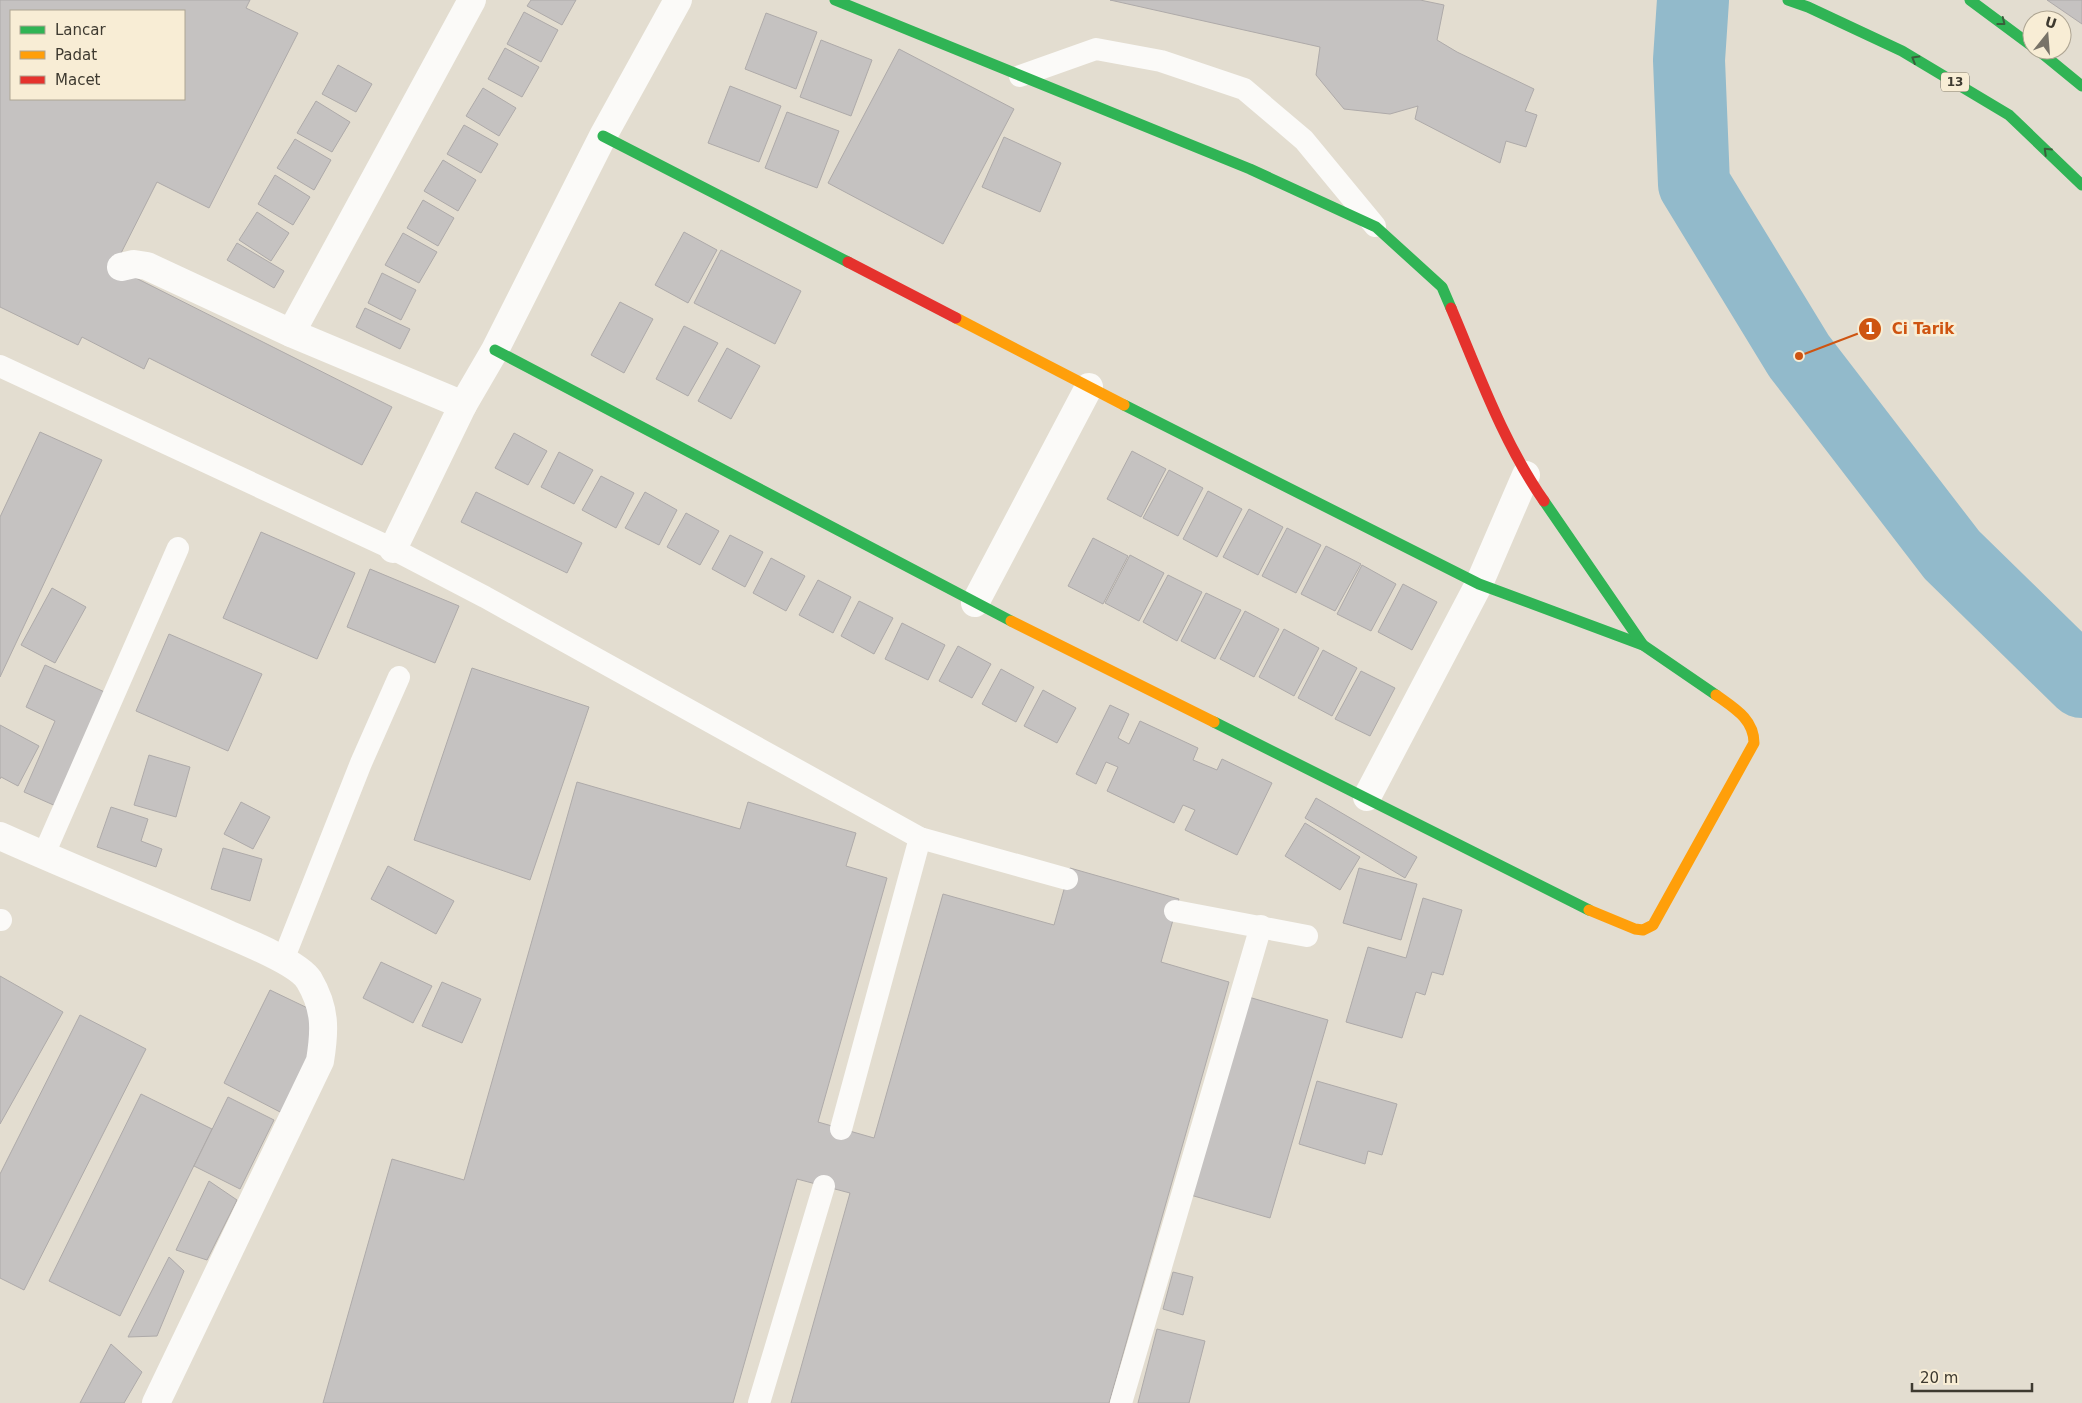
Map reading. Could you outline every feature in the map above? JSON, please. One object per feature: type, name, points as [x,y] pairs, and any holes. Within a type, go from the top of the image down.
[{"type":"main road","points":[[835,0],[1250,169],[1376,227],[1442,287],[1504,431],[1526,475],[1644,645]]},
{"type":"main road","name":"13","points":[[1788,0],[1808,7],[1902,51],[2009,114],[2082,185]]},
{"type":"main road","points":[[1979,2],[2022,38]]},
{"type":"main road","points":[[2050,60],[2082,86]]},
{"type":"main road","points":[[495,350],[975,603],[1367,797],[1584,908],[1618,923],[1643,930],[1653,925],[1754,743],[1754,733],[1748,721],[1736,710],[1644,645],[1478,584],[603,136]]},
{"type":"street","points":[[291,333],[472,0]]},
{"type":"street","points":[[393,549],[463,405],[495,350],[603,136],[678,0]]},
{"type":"street","points":[[121,267],[134,264],[147,266],[291,333],[463,405]]},
{"type":"street","points":[[975,603],[1089,386]]},
{"type":"street","points":[[1367,797],[1478,584],[1526,475]]},
{"type":"street","points":[[0,836],[211,926],[283,960],[308,979],[322,1011],[325,1026],[320,1061],[156,1403]]},
{"type":"lane","points":[[1020,76],[1096,49],[1161,61],[1244,89],[1304,140],[1376,227]]},
{"type":"lane","points":[[0,366],[393,549],[485,597],[920,838],[1066,879]]},
{"type":"lane","points":[[44,854],[178,548]]},
{"type":"lane","points":[[283,960],[361,763],[399,677]]},
{"type":"lane","points":[[841,1129],[920,838]]},
{"type":"lane","points":[[1175,911],[1307,936]]},
{"type":"lane","points":[[1121,1403],[1261,926]]},
{"type":"lane","points":[[759,1403],[824,1186]]},
{"type":"building","points":[[0,0],[250,0],[246,8],[298,33],[209,208],[157,182],[114,267],[392,407],[362,465],[149,358],[144,369],[82,337],[78,345],[0,307]]},
{"type":"building","points":[[531,0],[576,0],[562,25],[527,6]]},
{"type":"building","points":[[1110,0],[1420,0],[1444,5],[1437,40],[1457,52],[1534,89],[1525,111],[1537,115],[1526,147],[1506,141],[1500,163],[1415,119],[1418,106],[1390,114],[1344,109],[1316,75],[1320,47]]},
{"type":"building","points":[[2047,0],[2082,0],[2082,24],[2072,17],[2072,10],[2062,10]]},
{"type":"building","points":[[524,12],[558,30],[541,62],[507,44]]},
{"type":"building","points":[[766,13],[817,32],[796,89],[745,69]]},
{"type":"building","points":[[821,40],[872,60],[851,116],[800,97]]},
{"type":"building","points":[[505,48],[539,67],[522,97],[488,79]]},
{"type":"building","points":[[899,49],[1014,109],[943,244],[828,183]]},
{"type":"building","points":[[338,65],[372,84],[356,112],[322,94]]},
{"type":"building","points":[[730,86],[781,106],[759,162],[708,143]]},
{"type":"building","points":[[483,88],[516,108],[499,136],[466,116]]},
{"type":"building","points":[[316,101],[350,122],[332,152],[297,133]]},
{"type":"building","points":[[787,112],[839,131],[817,188],[765,168]]},
{"type":"building","points":[[464,125],[498,144],[481,173],[447,154]]},
{"type":"building","points":[[1004,137],[1061,163],[1040,212],[982,187]]},
{"type":"building","points":[[295,139],[331,160],[314,190],[277,168]]},
{"type":"building","points":[[443,160],[476,180],[458,211],[424,191]]},
{"type":"building","points":[[275,175],[310,197],[293,225],[258,204]]},
{"type":"building","points":[[423,200],[454,218],[438,246],[407,228]]},
{"type":"building","points":[[257,212],[289,233],[271,261],[239,240]]},
{"type":"building","points":[[684,232],[717,250],[688,303],[655,285]]},
{"type":"building","points":[[403,233],[437,252],[419,283],[385,265]]},
{"type":"building","points":[[237,243],[284,271],[274,288],[227,260]]},
{"type":"building","points":[[721,250],[801,291],[775,344],[694,303]]},
{"type":"building","points":[[382,273],[416,290],[401,320],[368,303]]},
{"type":"building","points":[[620,302],[653,319],[624,373],[591,355]]},
{"type":"building","points":[[365,308],[410,329],[400,349],[356,327]]},
{"type":"building","points":[[684,326],[718,343],[688,396],[656,379]]},
{"type":"building","points":[[727,348],[760,366],[731,419],[698,401]]},
{"type":"building","points":[[40,432],[102,460],[0,677],[0,517]]},
{"type":"building","points":[[514,433],[547,451],[528,485],[495,468]]},
{"type":"building","points":[[1132,451],[1166,469],[1141,517],[1107,499]]},
{"type":"building","points":[[559,452],[593,470],[574,504],[541,487]]},
{"type":"building","points":[[1169,470],[1203,488],[1178,536],[1143,518]]},
{"type":"building","points":[[601,476],[634,493],[616,528],[582,510]]},
{"type":"building","points":[[1208,491],[1242,509],[1217,557],[1183,539]]},
{"type":"building","points":[[476,492],[582,543],[567,573],[461,522]]},
{"type":"building","points":[[645,492],[677,510],[659,545],[625,528]]},
{"type":"building","points":[[1249,509],[1283,527],[1258,575],[1223,557]]},
{"type":"building","points":[[686,513],[719,531],[700,565],[667,547]]},
{"type":"building","points":[[1287,528],[1321,545],[1296,593],[1262,576]]},
{"type":"building","points":[[261,532],[355,573],[317,659],[223,618]]},
{"type":"building","points":[[730,535],[763,552],[745,587],[712,569]]},
{"type":"building","points":[[1093,538],[1128,556],[1103,604],[1068,586]]},
{"type":"building","points":[[1326,546],[1361,564],[1335,611],[1301,594]]},
{"type":"building","points":[[1130,555],[1164,573],[1139,621],[1105,603]]},
{"type":"building","points":[[771,558],[805,576],[786,611],[753,593]]},
{"type":"building","points":[[1362,565],[1396,584],[1371,631],[1337,614]]},
{"type":"building","points":[[370,569],[459,606],[435,663],[347,627]]},
{"type":"building","points":[[1168,575],[1202,592],[1177,641],[1143,622]]},
{"type":"building","points":[[818,580],[851,597],[833,633],[799,615]]},
{"type":"building","points":[[1403,584],[1437,602],[1412,650],[1378,632]]},
{"type":"building","points":[[52,588],[86,607],[55,663],[21,645]]},
{"type":"building","points":[[1206,593],[1241,610],[1215,659],[1181,641]]},
{"type":"building","points":[[859,601],[893,618],[874,654],[841,636]]},
{"type":"building","points":[[1245,611],[1279,629],[1254,677],[1220,659]]},
{"type":"building","points":[[902,623],[945,645],[928,680],[885,659]]},
{"type":"building","points":[[1284,629],[1319,648],[1294,696],[1259,677]]},
{"type":"building","points":[[169,634],[262,674],[228,751],[136,711]]},
{"type":"building","points":[[958,646],[991,664],[972,698],[939,681]]},
{"type":"building","points":[[1323,650],[1357,668],[1332,716],[1298,698]]},
{"type":"building","points":[[45,665],[109,694],[58,807],[24,792],[55,721],[26,707]]},
{"type":"building","points":[[472,668],[589,707],[530,880],[414,840]]},
{"type":"building","points":[[1001,669],[1034,687],[1016,722],[982,704]]},
{"type":"building","points":[[1361,671],[1395,688],[1370,736],[1335,719]]},
{"type":"building","points":[[1043,690],[1076,708],[1057,743],[1024,726]]},
{"type":"building","points":[[1110,705],[1129,714],[1118,738],[1129,744],[1140,721],[1198,748],[1193,760],[1217,770],[1222,759],[1272,783],[1237,855],[1185,830],[1195,810],[1183,805],[1174,823],[1107,791],[1118,767],[1106,762],[1096,784],[1076,774]]},
{"type":"building","points":[[0,725],[39,746],[18,786],[1,777],[0,779]]},
{"type":"building","points":[[149,755],[190,767],[176,817],[134,805]]},
{"type":"building","points":[[577,782],[740,829],[748,802],[856,833],[846,866],[887,878],[818,1122],[874,1138],[943,894],[1054,925],[1070,868],[1179,899],[1161,962],[1229,982],[1109,1403],[791,1403],[850,1193],[797,1179],[733,1403],[323,1403],[392,1159],[464,1180]]},
{"type":"building","points":[[1316,798],[1417,857],[1405,878],[1305,818]]},
{"type":"building","points":[[241,802],[270,817],[253,849],[224,834]]},
{"type":"building","points":[[111,807],[148,819],[141,841],[162,849],[156,867],[97,847]]},
{"type":"building","points":[[1305,823],[1360,857],[1340,890],[1285,856]]},
{"type":"building","points":[[223,848],[262,859],[250,901],[211,889]]},
{"type":"building","points":[[388,866],[454,901],[436,934],[371,899]]},
{"type":"building","points":[[1359,868],[1417,884],[1401,940],[1343,923]]},
{"type":"building","points":[[1423,898],[1462,910],[1443,975],[1432,972],[1425,995],[1416,992],[1402,1038],[1346,1022],[1368,947],[1406,958]]},
{"type":"building","points":[[381,962],[432,986],[413,1023],[363,998]]},
{"type":"building","points":[[0,976],[63,1012],[0,1124]]},
{"type":"building","points":[[442,982],[481,999],[462,1043],[422,1026]]},
{"type":"building","points":[[270,990],[318,1013],[314,1054],[284,1114],[224,1083]]},
{"type":"building","points":[[1245,996],[1328,1020],[1270,1218],[1187,1194]]},
{"type":"building","points":[[80,1015],[146,1049],[24,1290],[0,1278],[0,1174]]},
{"type":"building","points":[[1317,1081],[1397,1104],[1382,1155],[1368,1151],[1365,1164],[1299,1144]]},
{"type":"building","points":[[141,1094],[212,1129],[120,1316],[49,1281]]},
{"type":"building","points":[[228,1097],[274,1120],[240,1189],[194,1166]]},
{"type":"building","points":[[209,1181],[237,1200],[207,1260],[176,1250]]},
{"type":"building","points":[[169,1257],[184,1271],[157,1336],[128,1337]]},
{"type":"building","points":[[1173,1272],[1193,1277],[1183,1315],[1163,1309]]},
{"type":"building","points":[[1157,1329],[1205,1341],[1189,1403],[1138,1403]]},
{"type":"building","points":[[111,1344],[142,1372],[124,1403],[80,1403]]},
{"type":"waterway","points":[[1693,0],[1689,60],[1694,184],[1799,356],[1952,555],[2082,682]]},
{"type":"traffic: fast","points":[[835,0],[1250,169],[1376,227],[1442,287],[1451,308]]},
{"type":"traffic: fast","points":[[1788,0],[1808,7],[1902,51],[2009,115],[2082,185]]},
{"type":"traffic: fast","points":[[1970,0],[2022,39]]},
{"type":"traffic: fast","points":[[2050,60],[2082,86]]},
{"type":"traffic: fast","points":[[603,136],[848,262]]},
{"type":"traffic: fast","points":[[495,350],[1011,621]]},
{"type":"traffic: fast","points":[[1124,405],[1479,584],[1643,645],[1716,695]]},
{"type":"traffic: fast","points":[[1544,501],[1643,645]]},
{"type":"traffic: fast","points":[[1214,722],[1589,910]]},
{"type":"traffic: slow","points":[[956,318],[1124,405]]},
{"type":"traffic: slow","points":[[1011,621],[1214,722]]},
{"type":"traffic: slow","points":[[1589,910],[1635,929],[1643,930],[1653,925],[1754,743],[1751,727],[1747,721],[1716,695]]},
{"type":"traffic: jam","points":[[848,262],[956,318]]},
{"type":"traffic: jam","points":[[1451,308],[1504,431],[1529,478],[1544,501]]},
{"type":"place","name":"Ci Tarik","points":[[1799,356]]}]
